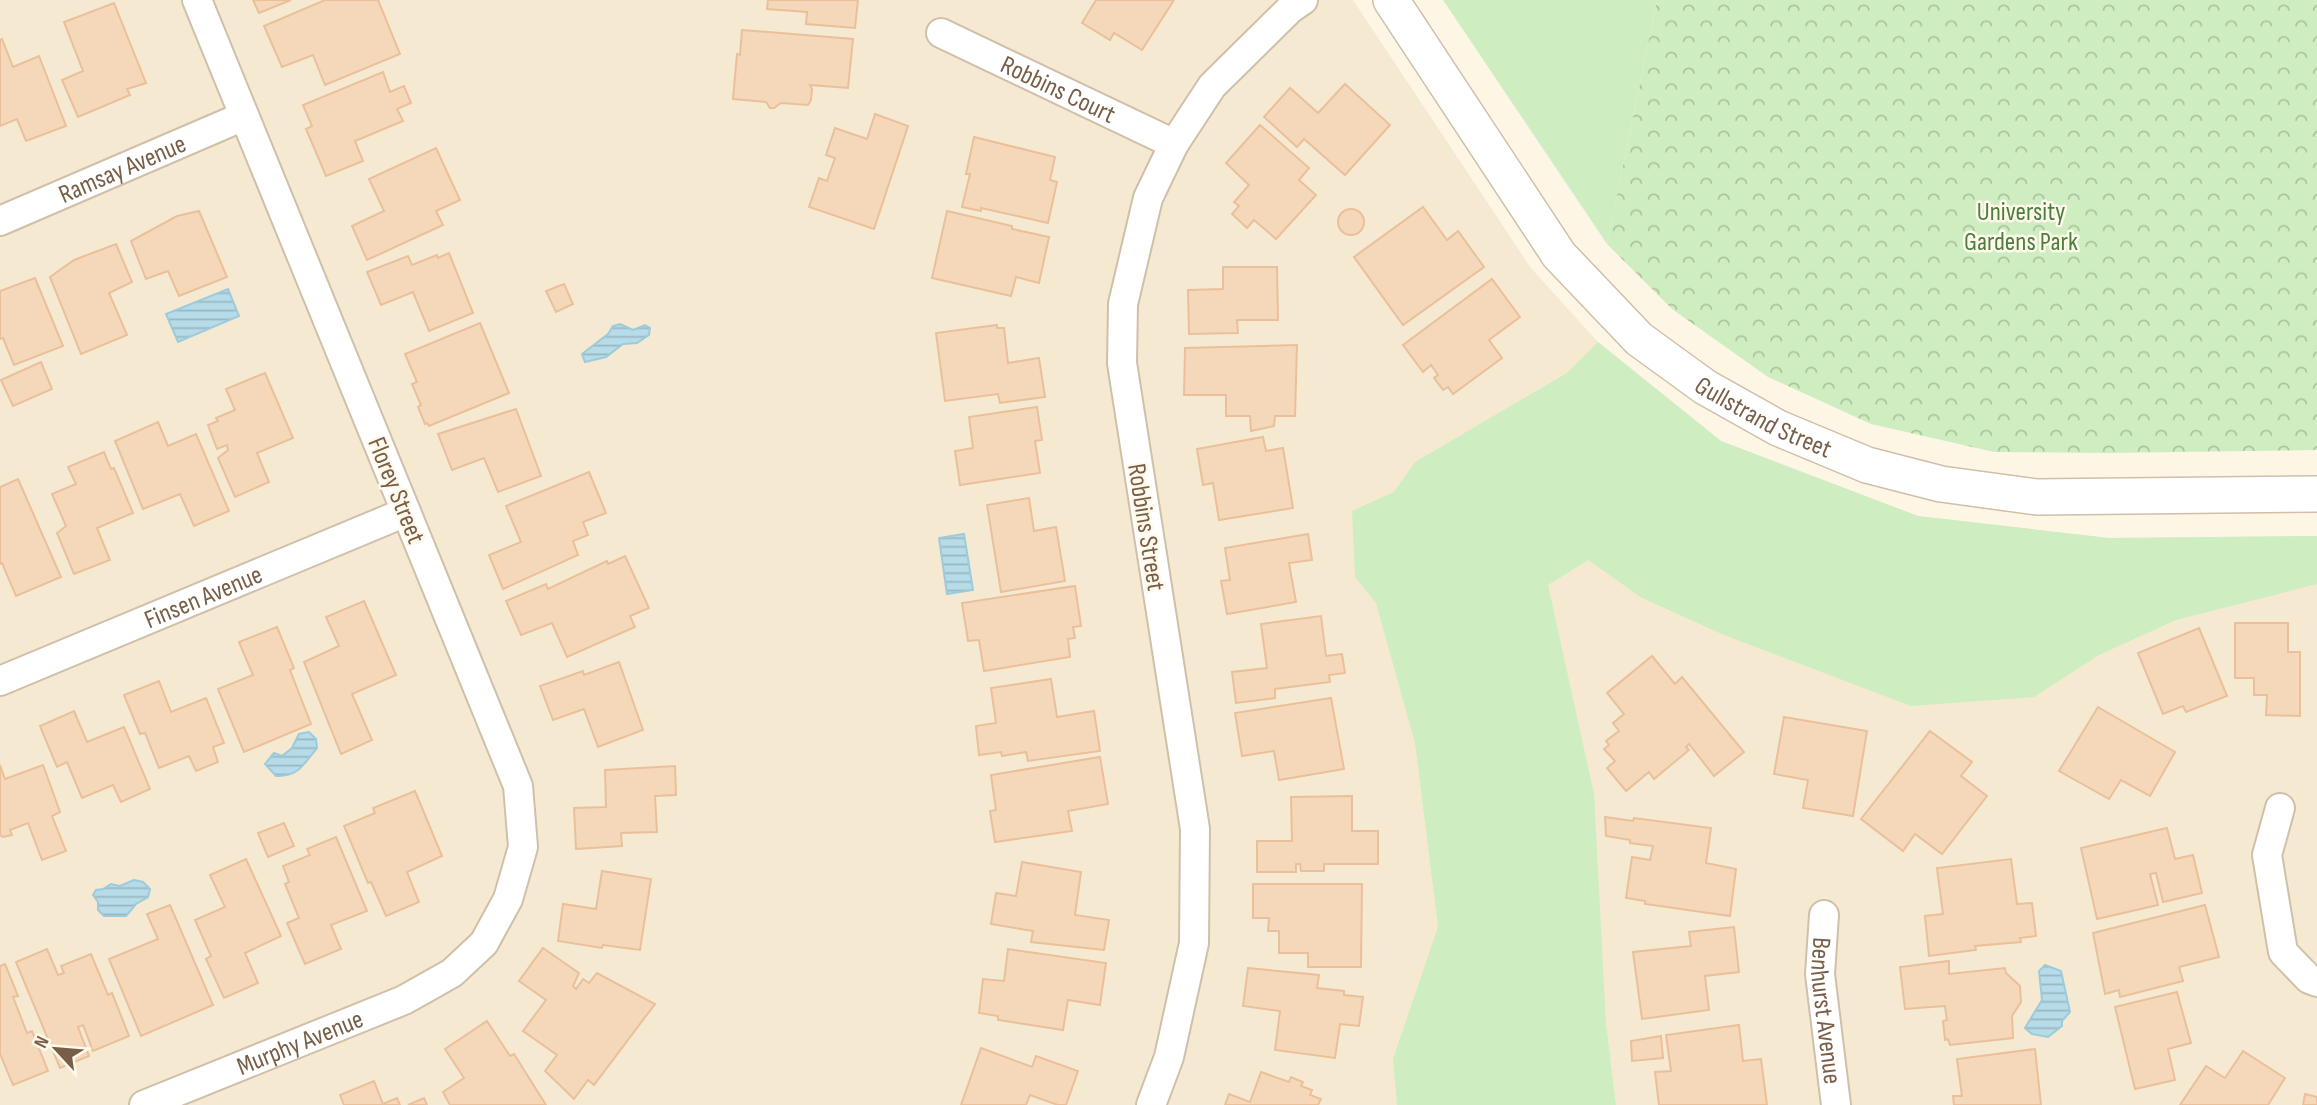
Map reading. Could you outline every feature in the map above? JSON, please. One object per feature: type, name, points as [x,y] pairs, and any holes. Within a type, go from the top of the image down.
[{"type":"street","name":"Florey Street","points":[[197,0],[518,786],[523,847],[508,899],[484,943],[452,973]]},
{"type":"street","name":"Robbins Street","points":[[1151,1105],[1169,1057],[1194,943],[1195,829],[1122,363],[1124,304],[1148,198],[1174,144],[1212,86],[1290,9],[1303,0]]},
{"type":"street","name":"Gullstrand Street","points":[[1391,0],[1559,255],[1639,339],[1705,387],[1778,428],[1867,465],[1941,484],[2037,497],[2317,494]]},
{"type":"street","name":"Robbins Court","points":[[941,33],[1174,144]]},
{"type":"street","name":"Ramsay Avenue","points":[[0,220],[244,116]]},
{"type":"street","name":"Finsen Avenue","points":[[0,681],[407,512]]},
{"type":"street","points":[[2280,808],[2267,855],[2283,952],[2309,979],[2317,982]]},
{"type":"street","name":"Benhurst Avenue","points":[[1824,915],[1820,974],[1836,1105]]},
{"type":"street","name":"Murphy Avenue","points":[[144,1105],[404,1000],[452,973]]},
{"type":"shaded area","points":[[0,0],[1353,0],[1531,268],[1598,342],[1721,441],[1918,516],[2109,538],[2317,536],[2317,1105],[0,1105]]},
{"type":"green space","points":[[1443,0],[1657,0],[1607,244]]},
{"type":"green space","name":"University Gardens Park","points":[[1657,0],[2317,0],[2317,450],[1994,452],[1871,424],[1768,377],[1672,309],[1607,244]]},
{"type":"green space","points":[[1598,342],[1721,441],[1918,516],[2109,538],[2317,536],[2317,584],[2176,620],[2099,655],[2034,697],[1911,706],[1724,635],[1642,598],[1588,560],[1548,585],[1594,794],[1606,1024],[1616,1105],[1397,1105],[1393,1059],[1438,927],[1415,743],[1376,603],[1355,577],[1352,511],[1394,492],[1415,462],[1567,373]]},
{"type":"water","points":[[228,289],[239,316],[178,342],[166,314]]},
{"type":"water","points":[[620,324],[633,330],[645,325],[650,328],[649,335],[637,343],[623,344],[606,357],[585,362],[582,354],[608,334],[613,326]]},
{"type":"water","points":[[964,534],[973,590],[947,594],[939,538]]},
{"type":"water","points":[[309,732],[316,739],[317,748],[295,772],[276,776],[265,764],[274,753],[282,756],[292,748],[299,734]]},
{"type":"water","points":[[134,880],[143,882],[150,889],[148,897],[136,904],[126,916],[104,916],[98,910],[98,902],[93,895],[96,890],[111,884],[120,886]]},
{"type":"water","points":[[2045,965],[2061,971],[2070,1012],[2062,1021],[2062,1026],[2048,1037],[2032,1034],[2025,1028],[2042,1000],[2039,971]]},
{"type":"building","points":[[253,0],[291,0],[259,13]]},
{"type":"building","points":[[325,0],[378,0],[400,54],[325,85],[313,55],[282,67],[264,26]]},
{"type":"building","points":[[768,0],[858,0],[855,28],[806,24],[807,12],[767,9]]},
{"type":"building","points":[[1096,0],[1174,0],[1142,50],[1114,33],[1110,40],[1082,23]]},
{"type":"building","points":[[114,3],[146,83],[127,89],[130,95],[78,117],[62,80],[83,71],[64,22]]},
{"type":"building","points":[[742,30],[853,39],[848,88],[810,85],[811,100],[808,105],[781,103],[770,108],[766,102],[733,99]]},
{"type":"building","points":[[2,39],[13,67],[39,56],[66,126],[26,141],[17,119],[0,126]]},
{"type":"building","points":[[383,72],[390,92],[404,86],[411,103],[397,109],[403,121],[355,141],[363,161],[326,176],[306,129],[312,126],[303,105]]},
{"type":"building","points":[[1345,84],[1390,125],[1345,175],[1304,139],[1297,147],[1264,117],[1290,88],[1318,113]]},
{"type":"building","points":[[875,114],[908,126],[874,229],[809,207],[819,178],[827,181],[835,158],[826,155],[835,128],[867,139]]},
{"type":"building","points":[[1260,125],[1309,168],[1299,180],[1316,195],[1276,239],[1254,220],[1247,228],[1232,214],[1239,206],[1234,202],[1249,185],[1226,163]]},
{"type":"building","points":[[974,137],[1055,157],[1050,180],[1057,182],[1048,223],[981,208],[981,211],[962,207],[970,174],[966,174]]},
{"type":"building","points":[[436,148],[460,200],[436,211],[443,225],[367,260],[352,226],[384,211],[369,179]]},
{"type":"building","points":[[1423,207],[1447,240],[1458,231],[1484,267],[1403,325],[1354,257]]},
{"type":"building","points":[[1351,209],[1360,213],[1364,222],[1360,231],[1351,235],[1342,231],[1338,222],[1342,213]]},
{"type":"building","points":[[199,211],[227,277],[179,296],[168,271],[146,279],[131,241],[177,216]]},
{"type":"building","points":[[947,211],[1049,237],[1039,283],[1016,277],[1011,296],[932,278]]},
{"type":"building","points":[[116,244],[132,282],[109,293],[127,335],[81,354],[50,277],[74,260]]},
{"type":"building","points":[[449,253],[473,313],[429,331],[413,292],[381,305],[367,272],[408,256],[412,265]]},
{"type":"building","points":[[1223,267],[1277,267],[1278,320],[1237,320],[1238,333],[1189,334],[1188,290],[1223,289]]},
{"type":"building","points":[[35,278],[63,346],[14,365],[3,338],[0,339],[0,291]]},
{"type":"building","points":[[1492,279],[1520,317],[1489,340],[1502,358],[1453,394],[1448,387],[1443,390],[1434,378],[1438,375],[1431,365],[1423,372],[1403,345]]},
{"type":"building","points":[[564,284],[573,304],[556,312],[546,291]]},
{"type":"building","points":[[480,323],[509,393],[429,426],[425,424],[412,384],[417,382],[405,354]]},
{"type":"building","points":[[997,325],[997,328],[1004,328],[1008,363],[1039,358],[1045,397],[1000,403],[998,394],[945,401],[936,333]]},
{"type":"building","points":[[1297,345],[1295,416],[1275,416],[1274,426],[1251,431],[1250,416],[1226,416],[1226,395],[1184,395],[1185,348]]},
{"type":"building","points":[[41,362],[52,389],[13,406],[1,380]]},
{"type":"building","points":[[265,373],[293,438],[257,453],[269,482],[235,497],[218,458],[228,450],[227,445],[217,449],[208,425],[218,421],[216,418],[235,410],[226,389]]},
{"type":"building","points":[[1037,407],[1042,440],[1035,441],[1040,473],[960,485],[955,451],[973,448],[969,417]]},
{"type":"building","points":[[516,409],[541,476],[498,492],[484,458],[452,470],[438,434]]},
{"type":"building","points":[[158,422],[168,446],[196,434],[229,511],[194,526],[180,494],[143,509],[115,441]]},
{"type":"building","points":[[1263,437],[1266,451],[1283,448],[1293,508],[1219,520],[1213,483],[1203,485],[1197,449]]},
{"type":"building","points":[[104,452],[111,469],[114,468],[133,513],[97,528],[110,560],[74,574],[57,533],[66,526],[52,494],[76,484],[68,467]]},
{"type":"building","points":[[589,472],[606,513],[583,522],[588,535],[573,541],[578,555],[503,589],[489,555],[521,542],[506,506]]},
{"type":"building","points":[[18,479],[61,577],[16,596],[2,563],[0,564],[0,487]]},
{"type":"building","points":[[1029,498],[1034,531],[1056,527],[1065,581],[1001,592],[987,505]]},
{"type":"building","points":[[1308,534],[1312,560],[1289,563],[1296,602],[1227,614],[1221,581],[1230,580],[1225,548]]},
{"type":"building","points":[[625,556],[649,608],[630,616],[635,627],[567,657],[552,623],[521,635],[506,601],[546,584],[548,589],[607,561],[608,564]]},
{"type":"building","points":[[1075,586],[1081,626],[1073,627],[1075,638],[1068,639],[1070,657],[984,671],[979,640],[968,641],[962,603]]},
{"type":"building","points":[[364,601],[396,675],[352,694],[372,740],[341,754],[304,662],[339,646],[326,617]]},
{"type":"building","points":[[1321,616],[1326,656],[1342,654],[1345,673],[1329,675],[1330,682],[1275,689],[1275,698],[1236,703],[1232,672],[1267,668],[1261,624]]},
{"type":"building","points":[[2235,623],[2288,623],[2288,652],[2300,652],[2300,716],[2266,715],[2267,695],[2254,695],[2254,678],[2235,678]]},
{"type":"building","points":[[277,627],[294,668],[290,670],[311,724],[244,752],[218,689],[253,675],[239,642]]},
{"type":"building","points":[[2199,628],[2227,696],[2186,712],[2183,706],[2163,714],[2138,653]]},
{"type":"building","points":[[1652,656],[1675,684],[1682,677],[1744,752],[1714,776],[1689,744],[1686,747],[1689,750],[1654,779],[1649,772],[1626,791],[1607,768],[1615,761],[1604,749],[1609,745],[1606,741],[1619,731],[1613,723],[1624,714],[1607,693]]},
{"type":"building","points":[[619,662],[643,730],[598,747],[584,709],[553,720],[540,686],[583,671],[584,675]]},
{"type":"building","points":[[1051,679],[1057,717],[1094,711],[1100,751],[1028,761],[1026,752],[1002,756],[1001,752],[979,755],[976,726],[996,723],[991,688]]},
{"type":"building","points":[[159,681],[171,712],[206,698],[224,743],[213,747],[218,762],[196,771],[189,756],[159,768],[145,733],[140,734],[124,695]]},
{"type":"building","points":[[1331,698],[1344,769],[1279,780],[1274,751],[1242,756],[1235,713]]},
{"type":"building","points":[[2098,707],[2175,752],[2150,796],[2121,780],[2109,799],[2059,771]]},
{"type":"building","points":[[74,711],[87,742],[124,727],[150,789],[121,802],[113,785],[82,798],[67,762],[57,767],[40,726]]},
{"type":"building","points":[[1784,717],[1867,731],[1853,816],[1803,808],[1808,780],[1774,774]]},
{"type":"building","points":[[1930,731],[1972,762],[1961,776],[1987,796],[1942,854],[1915,834],[1903,851],[1861,819]]},
{"type":"building","points":[[1100,757],[1108,804],[1068,811],[1072,831],[995,842],[990,811],[996,810],[991,775]]},
{"type":"building","points":[[0,765],[5,779],[43,765],[60,812],[52,816],[66,851],[42,860],[28,823],[10,830],[12,835],[0,835]]},
{"type":"building","points":[[675,766],[676,795],[655,796],[657,832],[621,833],[622,846],[576,849],[574,808],[606,807],[605,770]]},
{"type":"building","points":[[415,791],[442,856],[407,872],[419,902],[386,916],[371,882],[368,883],[344,826],[375,813],[373,808]]},
{"type":"building","points":[[1352,796],[1352,831],[1378,831],[1378,864],[1324,864],[1324,871],[1301,871],[1300,864],[1296,864],[1296,872],[1257,872],[1257,841],[1292,841],[1291,797]]},
{"type":"building","points":[[1605,817],[1711,828],[1706,863],[1736,869],[1730,916],[1645,904],[1645,901],[1626,898],[1632,857],[1650,860],[1653,846],[1606,836]]},
{"type":"building","points":[[284,823],[294,846],[268,857],[258,833]]},
{"type":"building","points":[[2167,828],[2175,859],[2193,855],[2202,893],[2163,902],[2156,873],[2150,874],[2158,905],[2097,919],[2081,848]]},
{"type":"building","points":[[336,837],[367,911],[331,925],[341,949],[305,964],[287,923],[299,918],[285,884],[289,882],[283,866],[310,855],[307,849]]},
{"type":"building","points":[[246,859],[281,936],[245,953],[258,983],[224,998],[206,959],[211,956],[195,920],[225,907],[210,875]]},
{"type":"building","points":[[2011,859],[2017,904],[2032,903],[2036,936],[2020,938],[2021,942],[1975,946],[1976,950],[1929,956],[1925,916],[1943,914],[1937,868]]},
{"type":"building","points":[[1022,862],[1081,872],[1075,915],[1109,920],[1104,950],[1031,942],[1033,931],[991,924],[996,893],[1016,896]]},
{"type":"building","points":[[602,871],[651,879],[640,950],[603,945],[602,948],[558,941],[563,904],[596,909]]},
{"type":"building","points":[[1253,884],[1362,884],[1361,967],[1308,967],[1308,953],[1279,953],[1279,931],[1268,931],[1269,918],[1253,918]]},
{"type":"building","points":[[170,905],[213,1005],[141,1036],[109,959],[158,939],[147,914]]},
{"type":"building","points":[[2205,905],[2219,957],[2179,967],[2183,981],[2120,997],[2119,990],[2105,994],[2093,933]]},
{"type":"building","points":[[1734,927],[1739,972],[1705,976],[1709,1010],[1642,1019],[1633,952],[1691,946],[1689,932]]},
{"type":"building","points":[[543,948],[579,973],[573,986],[576,989],[583,979],[589,983],[597,973],[655,1004],[594,1085],[588,1080],[574,1099],[545,1071],[557,1055],[523,1031],[546,1000],[519,981]]},
{"type":"building","points":[[47,949],[58,975],[64,973],[61,966],[91,954],[108,995],[112,993],[129,1036],[93,1051],[83,1025],[78,1027],[89,1056],[60,1068],[16,962]]},
{"type":"building","points":[[1008,949],[1106,963],[1100,1005],[1068,1000],[1063,1030],[998,1020],[998,1016],[979,1013],[983,979],[1004,981]]},
{"type":"building","points":[[1949,961],[1949,974],[2005,968],[2006,973],[2020,986],[2021,1002],[2012,1016],[2013,1038],[1950,1045],[1948,1039],[1945,1040],[1945,1006],[1905,1009],[1900,967]]},
{"type":"building","points":[[5,964],[18,996],[13,997],[27,1033],[32,1031],[48,1071],[13,1085],[0,1054],[0,966]]},
{"type":"building","points":[[1248,968],[1319,975],[1317,988],[1344,991],[1344,995],[1363,997],[1359,1026],[1340,1024],[1335,1058],[1275,1050],[1280,1011],[1243,1006]]},
{"type":"building","points":[[2177,992],[2191,1043],[2168,1049],[2175,1080],[2135,1089],[2115,1007]]},
{"type":"building","points":[[487,1021],[510,1056],[514,1054],[546,1105],[450,1105],[443,1092],[464,1078],[445,1049]]},
{"type":"building","points":[[1739,1025],[1743,1061],[1761,1059],[1767,1105],[1659,1105],[1655,1072],[1671,1071],[1666,1035]]},
{"type":"building","points":[[1661,1036],[1663,1058],[1632,1061],[1631,1041]]},
{"type":"building","points":[[981,1048],[1032,1067],[1036,1056],[1078,1071],[1066,1105],[1058,1105],[1030,1095],[1026,1105],[961,1105]]},
{"type":"building","points":[[2035,1049],[2041,1105],[1954,1105],[1953,1096],[1962,1096],[1957,1059]]},
{"type":"building","points":[[2243,1051],[2285,1078],[2268,1105],[2180,1105],[2206,1066],[2225,1078]]},
{"type":"building","points":[[1261,1072],[1289,1082],[1291,1077],[1303,1082],[1301,1086],[1312,1090],[1310,1095],[1321,1099],[1318,1105],[1225,1105],[1229,1094],[1250,1102]]},
{"type":"building","points":[[374,1081],[383,1104],[397,1098],[400,1105],[344,1105],[340,1095]]},
{"type":"building","points":[[2305,1094],[2317,1097],[2317,1105],[2303,1105]]},
{"type":"building","points":[[424,1098],[427,1105],[408,1105]]}]
